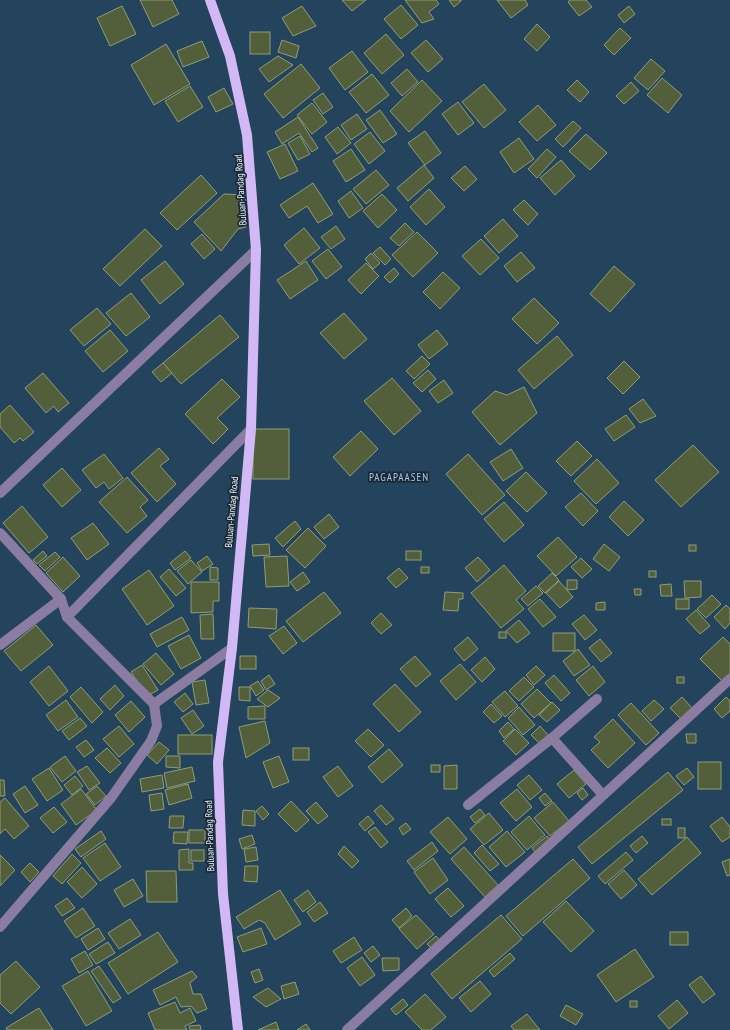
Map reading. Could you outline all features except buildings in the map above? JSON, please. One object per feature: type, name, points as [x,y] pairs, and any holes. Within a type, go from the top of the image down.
[{"type":"main road","name":"Buluan-Pandag Road","points":[[210,0],[230,56],[247,135],[256,250],[251,429],[232,648],[218,762],[223,894],[238,1030]]},
{"type":"street","points":[[0,493],[256,250]]},
{"type":"street","points":[[67,616],[251,429]]},
{"type":"street","points":[[0,534],[61,599],[67,616],[154,704],[157,726],[151,741],[111,798],[0,927]]},
{"type":"street","points":[[0,645],[61,599]]},
{"type":"street","points":[[154,704],[232,648]]},
{"type":"street","points":[[347,1030],[730,679]]},
{"type":"street","points":[[468,805],[552,738],[597,699]]},
{"type":"street","points":[[552,738],[603,795]]},
{"type":"district","name":"PAGAPAASEN","points":[[399,477]]}]
